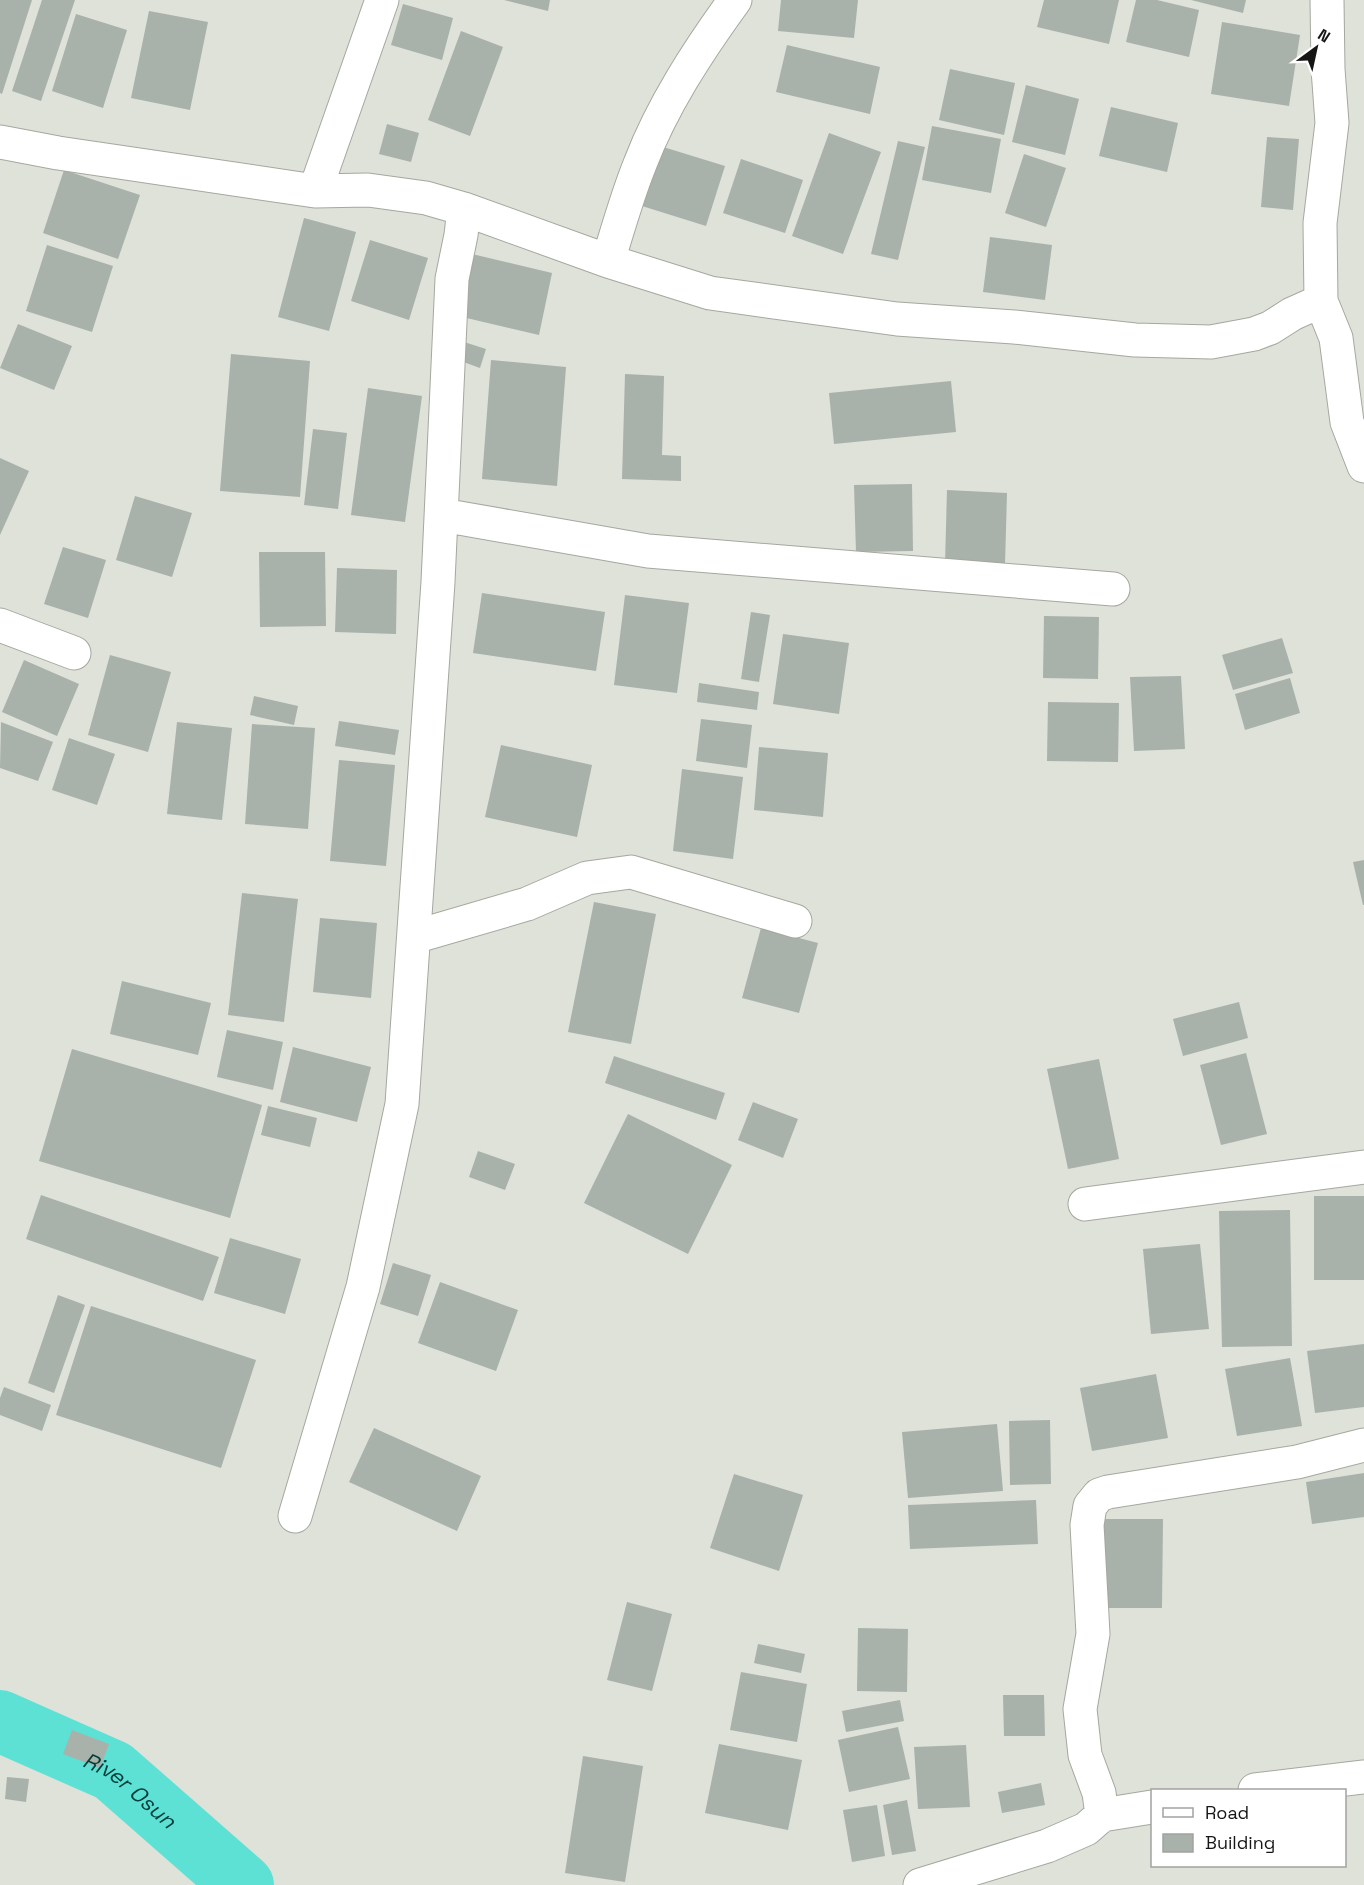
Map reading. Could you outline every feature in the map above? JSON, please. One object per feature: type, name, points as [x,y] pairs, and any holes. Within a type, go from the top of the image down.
[{"type":"street","points":[[315,191],[382,0]]},
{"type":"street","points":[[608,261],[640,163],[663,115],[696,57],[735,0]]},
{"type":"street","points":[[1327,0],[1328,69],[1332,123],[1320,223],[1321,301],[1336,338],[1347,422],[1364,466]]},
{"type":"street","points":[[0,142],[58,153],[315,191],[368,190],[426,198],[464,209],[608,261],[710,293],[897,319],[1014,327],[1136,340],[1211,342],[1254,334],[1321,301]]},
{"type":"street","points":[[295,1516],[363,1287],[402,1104],[442,515],[452,279],[462,235],[464,209]]},
{"type":"street","points":[[442,515],[648,550],[1113,589]]},
{"type":"street","points":[[0,625],[74,653]]},
{"type":"street","points":[[414,937],[527,904],[587,878],[631,872],[795,921]]},
{"type":"street","points":[[1085,1204],[1364,1167]]},
{"type":"street","points":[[1102,1815],[1099,1793],[1085,1755],[1080,1709],[1093,1634],[1087,1525],[1090,1506],[1099,1495],[1108,1492],[1297,1461],[1364,1445]]},
{"type":"street","points":[[1270,1789],[1364,1776]]},
{"type":"street","points":[[920,1885],[1047,1846],[1086,1829],[1102,1815],[1151,1807]]},
{"type":"building","points":[[0,0],[32,0],[2,94],[0,93]]},
{"type":"building","points":[[42,0],[75,0],[41,101],[12,91]]},
{"type":"building","points":[[504,0],[550,0],[548,11]]},
{"type":"building","points":[[781,0],[858,0],[854,38],[778,31]]},
{"type":"building","points":[[1044,0],[1119,0],[1109,44],[1037,27]]},
{"type":"building","points":[[1136,0],[1157,0],[1199,10],[1189,57],[1126,42]]},
{"type":"building","points":[[1191,0],[1246,0],[1243,13]]},
{"type":"building","points":[[403,4],[453,18],[442,60],[391,45]]},
{"type":"building","points":[[149,11],[208,22],[190,110],[131,98]]},
{"type":"building","points":[[76,14],[127,30],[103,108],[52,91]]},
{"type":"building","points":[[1222,22],[1300,35],[1289,106],[1211,94]]},
{"type":"building","points":[[461,31],[503,47],[470,136],[428,120]]},
{"type":"building","points":[[787,45],[880,67],[870,114],[776,92]]},
{"type":"building","points":[[950,69],[1015,83],[1004,135],[939,120]]},
{"type":"building","points":[[1026,85],[1079,99],[1065,155],[1012,142]]},
{"type":"building","points":[[1111,107],[1178,123],[1167,172],[1099,156]]},
{"type":"building","points":[[387,124],[419,133],[411,162],[379,154]]},
{"type":"building","points":[[932,126],[1001,139],[991,193],[922,180]]},
{"type":"building","points":[[829,133],[881,152],[843,254],[792,236]]},
{"type":"building","points":[[1267,137],[1299,139],[1293,210],[1261,207]]},
{"type":"building","points":[[898,141],[925,147],[898,260],[871,254]]},
{"type":"building","points":[[660,146],[725,166],[706,226],[642,206]]},
{"type":"building","points":[[1024,154],[1066,168],[1046,227],[1005,213]]},
{"type":"building","points":[[741,159],[803,180],[785,233],[723,213]]},
{"type":"building","points":[[64,170],[140,195],[118,259],[43,233]]},
{"type":"building","points":[[304,218],[356,232],[329,331],[278,317]]},
{"type":"building","points":[[990,237],[1052,245],[1045,300],[983,292]]},
{"type":"building","points":[[370,240],[428,258],[409,320],[351,301]]},
{"type":"building","points":[[47,245],[113,266],[92,332],[26,311]]},
{"type":"building","points":[[472,254],[552,273],[539,335],[458,316]]},
{"type":"building","points":[[18,324],[72,346],[54,390],[0,368]]},
{"type":"building","points":[[464,342],[486,349],[480,368],[458,360]]},
{"type":"building","points":[[231,354],[310,361],[300,497],[220,491]]},
{"type":"building","points":[[491,360],[566,367],[557,486],[482,479]]},
{"type":"building","points":[[625,374],[664,376],[662,455],[681,456],[681,481],[622,479]]},
{"type":"building","points":[[951,381],[956,432],[834,444],[829,393]]},
{"type":"building","points":[[368,388],[422,396],[405,522],[351,515]]},
{"type":"building","points":[[313,429],[347,433],[338,509],[304,505]]},
{"type":"building","points":[[0,458],[29,471],[0,535]]},
{"type":"building","points":[[912,484],[913,551],[856,552],[854,485]]},
{"type":"building","points":[[947,490],[1007,493],[1005,565],[945,564]]},
{"type":"building","points":[[135,496],[192,513],[172,577],[116,560]]},
{"type":"building","points":[[63,547],[106,560],[88,618],[44,604]]},
{"type":"building","points":[[259,552],[325,552],[326,626],[260,627]]},
{"type":"building","points":[[337,568],[397,570],[396,634],[335,632]]},
{"type":"building","points":[[482,593],[605,612],[596,671],[473,653]]},
{"type":"building","points":[[625,595],[689,603],[677,693],[614,685]]},
{"type":"building","points":[[751,612],[770,615],[759,682],[741,679]]},
{"type":"building","points":[[1044,616],[1099,617],[1098,679],[1043,678]]},
{"type":"building","points":[[783,634],[849,643],[839,714],[773,704]]},
{"type":"building","points":[[1282,638],[1293,673],[1233,690],[1222,655]]},
{"type":"building","points":[[110,655],[171,672],[148,752],[88,735]]},
{"type":"building","points":[[24,660],[79,684],[57,736],[2,712]]},
{"type":"building","points":[[1181,676],[1185,749],[1134,751],[1130,677]]},
{"type":"building","points":[[1290,678],[1300,713],[1245,730],[1235,694]]},
{"type":"building","points":[[699,683],[759,692],[757,710],[697,702]]},
{"type":"building","points":[[254,696],[298,706],[294,725],[250,715]]},
{"type":"building","points":[[1048,702],[1119,703],[1118,762],[1047,761]]},
{"type":"building","points":[[701,719],[752,725],[747,768],[696,761]]},
{"type":"building","points":[[339,721],[399,730],[395,755],[335,746]]},
{"type":"building","points":[[1,722],[53,742],[38,781],[0,768]]},
{"type":"building","points":[[177,722],[232,728],[222,820],[167,814]]},
{"type":"building","points":[[252,724],[315,728],[308,829],[245,824]]},
{"type":"building","points":[[69,738],[115,754],[97,805],[52,790]]},
{"type":"building","points":[[501,745],[592,765],[577,837],[485,817]]},
{"type":"building","points":[[759,747],[828,753],[823,817],[754,810]]},
{"type":"building","points":[[339,760],[395,765],[386,866],[330,861]]},
{"type":"building","points":[[682,769],[743,777],[733,859],[673,851]]},
{"type":"building","points":[[1364,860],[1364,905],[1363,905],[1353,862]]},
{"type":"building","points":[[242,893],[298,899],[284,1022],[228,1015]]},
{"type":"building","points":[[594,902],[656,914],[631,1044],[568,1032]]},
{"type":"building","points":[[320,918],[377,923],[371,998],[313,992]]},
{"type":"building","points":[[761,928],[818,943],[799,1013],[742,998]]},
{"type":"building","points":[[122,981],[211,1003],[198,1055],[110,1034]]},
{"type":"building","points":[[1239,1002],[1248,1038],[1183,1056],[1173,1019]]},
{"type":"building","points":[[227,1030],[283,1042],[273,1090],[217,1077]]},
{"type":"building","points":[[293,1047],[371,1067],[357,1122],[280,1102]]},
{"type":"building","points":[[72,1049],[262,1105],[230,1218],[39,1161]]},
{"type":"building","points":[[1246,1053],[1267,1134],[1221,1145],[1200,1065]]},
{"type":"building","points":[[614,1056],[725,1093],[716,1120],[605,1083]]},
{"type":"building","points":[[1099,1059],[1119,1159],[1068,1169],[1047,1069]]},
{"type":"building","points":[[753,1102],[798,1119],[783,1158],[738,1140]]},
{"type":"building","points":[[268,1106],[317,1118],[310,1147],[261,1135]]},
{"type":"building","points":[[628,1114],[732,1165],[688,1254],[584,1203]]},
{"type":"building","points":[[478,1151],[515,1164],[505,1190],[469,1177]]},
{"type":"building","points":[[41,1195],[219,1257],[203,1301],[26,1239]]},
{"type":"building","points":[[1314,1196],[1364,1196],[1364,1280],[1314,1280]]},
{"type":"building","points":[[1290,1210],[1292,1346],[1222,1347],[1219,1211]]},
{"type":"building","points":[[230,1238],[301,1259],[285,1314],[214,1293]]},
{"type":"building","points":[[1200,1244],[1209,1329],[1151,1334],[1143,1249]]},
{"type":"building","points":[[393,1263],[431,1275],[418,1316],[380,1304]]},
{"type":"building","points":[[440,1282],[518,1310],[496,1371],[418,1343]]},
{"type":"building","points":[[58,1295],[85,1305],[54,1393],[28,1383]]},
{"type":"building","points":[[91,1306],[256,1360],[221,1468],[56,1415]]},
{"type":"building","points":[[1364,1344],[1364,1407],[1315,1413],[1307,1351]]},
{"type":"building","points":[[1290,1358],[1302,1426],[1237,1436],[1225,1369]]},
{"type":"building","points":[[1156,1374],[1168,1438],[1092,1451],[1080,1388]]},
{"type":"building","points":[[4,1387],[51,1405],[42,1431],[0,1415],[0,1398]]},
{"type":"building","points":[[1050,1420],[1051,1484],[1010,1485],[1009,1421]]},
{"type":"building","points":[[997,1424],[1003,1491],[908,1498],[902,1432]]},
{"type":"building","points":[[374,1428],[481,1476],[457,1531],[349,1482]]},
{"type":"building","points":[[1364,1473],[1364,1517],[1312,1524],[1306,1482]]},
{"type":"building","points":[[734,1474],[803,1495],[779,1571],[710,1548]]},
{"type":"building","points":[[1036,1500],[1038,1544],[910,1549],[908,1505]]},
{"type":"building","points":[[1104,1519],[1163,1519],[1162,1608],[1104,1608]]},
{"type":"building","points":[[627,1602],[672,1614],[652,1691],[607,1680]]},
{"type":"building","points":[[858,1628],[908,1629],[907,1692],[857,1691]]},
{"type":"building","points":[[758,1644],[805,1654],[801,1673],[754,1663]]},
{"type":"building","points":[[741,1672],[807,1684],[797,1742],[730,1730]]},
{"type":"building","points":[[1003,1695],[1044,1695],[1045,1736],[1004,1736]]},
{"type":"building","points":[[900,1700],[904,1721],[846,1732],[842,1711]]},
{"type":"building","points":[[898,1727],[910,1779],[849,1792],[838,1740]]},
{"type":"building","points":[[72,1730],[109,1744],[100,1768],[63,1754]]},
{"type":"building","points":[[719,1744],[802,1760],[788,1830],[705,1813]]},
{"type":"building","points":[[966,1745],[970,1807],[918,1809],[914,1747]]},
{"type":"building","points":[[583,1756],[643,1766],[625,1882],[565,1873]]},
{"type":"building","points":[[7,1777],[29,1779],[26,1802],[5,1799]]},
{"type":"building","points":[[1041,1783],[1045,1805],[1002,1813],[998,1792]]},
{"type":"building","points":[[907,1800],[916,1851],[892,1855],[883,1805]]},
{"type":"building","points":[[877,1805],[885,1856],[852,1862],[843,1810]]},
{"type":"waterway","name":"River Osun","points":[[0,1721],[113,1771],[243,1885]]}]
